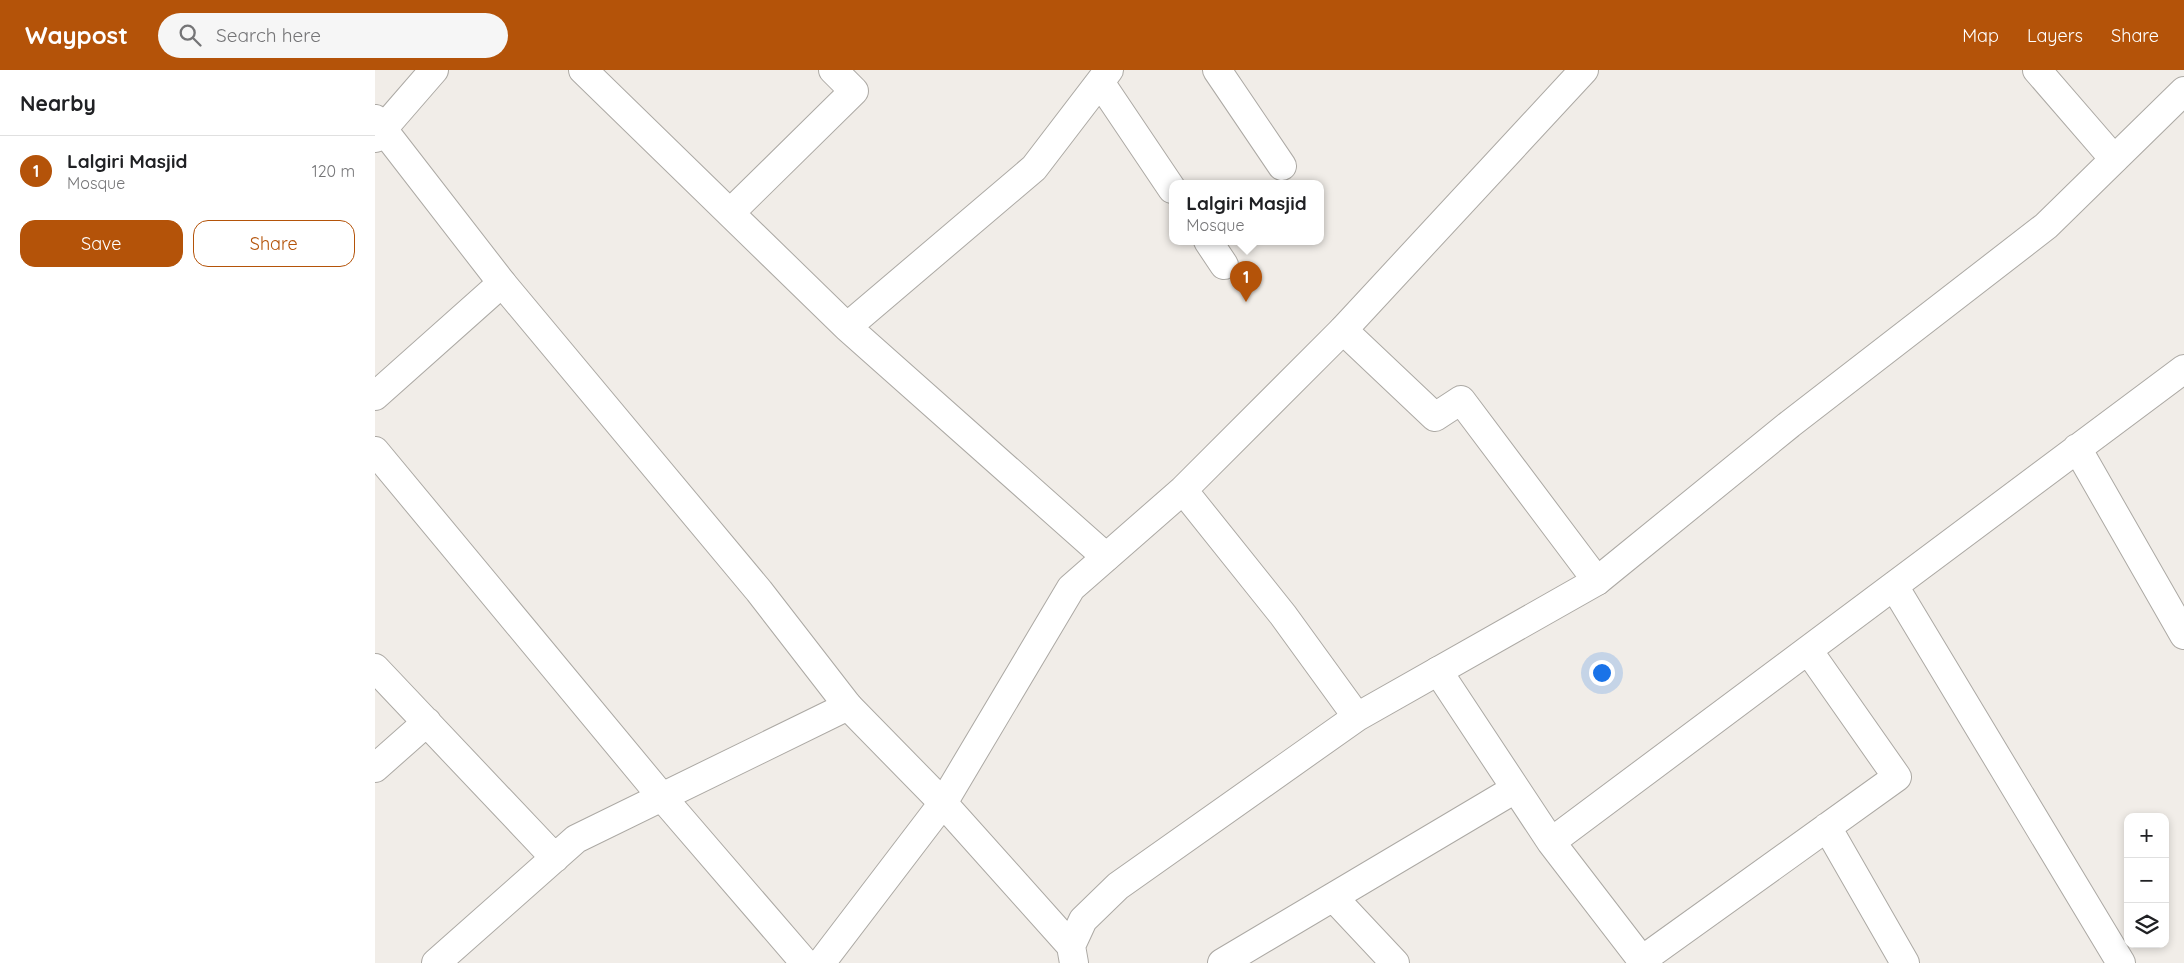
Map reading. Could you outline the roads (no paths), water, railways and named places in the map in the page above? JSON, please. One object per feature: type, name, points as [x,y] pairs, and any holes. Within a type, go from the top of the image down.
[{"type":"street","points":[[434,70],[378,129],[502,283],[759,591],[848,706],[943,803],[1072,955]]},
{"type":"street","points":[[583,70],[847,327],[1106,557]]},
{"type":"street","points":[[730,212],[854,91],[833,70]]},
{"type":"street","points":[[1217,70],[1282,166]]},
{"type":"street","points":[[821,963],[943,803],[1071,588],[1183,490],[1343,330],[1584,70]]},
{"type":"street","points":[[2037,70],[2115,159]]},
{"type":"street","points":[[847,327],[1034,168],[1104,76],[1169,184]]},
{"type":"street","points":[[1072,955],[1083,920],[1118,886],[1357,717],[1597,580],[1790,424],[2046,226],[2184,91]]},
{"type":"street","points":[[1211,245],[1224,265]]},
{"type":"street","points":[[375,396],[502,283]]},
{"type":"street","points":[[1343,330],[1435,417],[1461,400],[1597,580]]},
{"type":"street","points":[[1551,842],[2184,369]]},
{"type":"street","points":[[2077,448],[2181,623]]},
{"type":"street","points":[[375,450],[663,797],[805,963]]},
{"type":"street","points":[[1183,490],[1283,615],[1357,717]]},
{"type":"street","points":[[1894,586],[2121,963]]},
{"type":"street","points":[[1438,671],[1551,842],[1643,961],[1897,777],[1808,650]]},
{"type":"street","points":[[375,668],[555,858]]},
{"type":"street","points":[[436,963],[576,839],[848,706]]},
{"type":"street","points":[[375,768],[427,722]]},
{"type":"street","points":[[1222,963],[1515,789]]},
{"type":"street","points":[[1827,827],[1905,963]]},
{"type":"street","points":[[1333,897],[1395,963]]},
{"type":"place","name":"Lalgiri Masjid","points":[[1246,302]]}]
